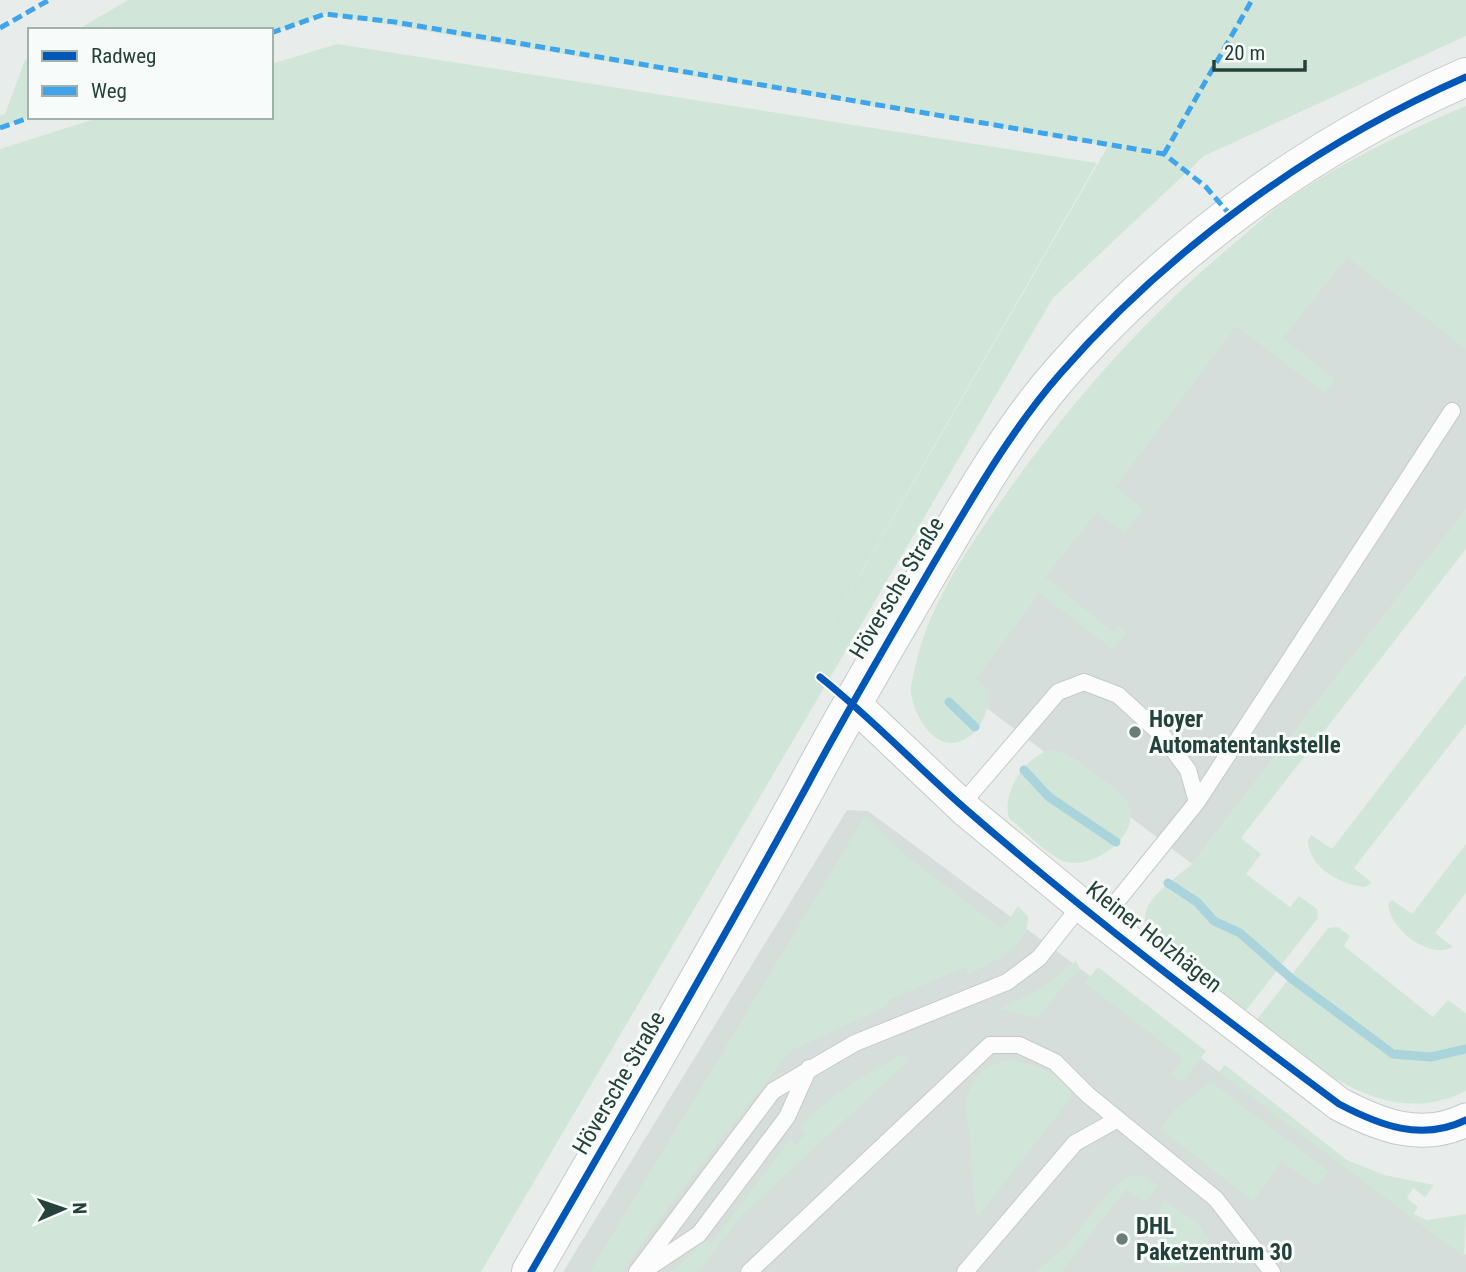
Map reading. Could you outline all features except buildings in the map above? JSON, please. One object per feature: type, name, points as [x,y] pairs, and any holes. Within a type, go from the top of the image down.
[{"type":"street","name":"Höversche Straße","points":[[531,1272],[678,1020],[852,702],[1008,443],[1059,375],[1162,272],[1231,216],[1318,155],[1411,101],[1466,77]]},
{"type":"street","name":"Kleiner Holzhägen","points":[[852,702],[961,805],[1091,913],[1339,1104],[1377,1124],[1420,1131],[1453,1126],[1466,1120]]},
{"type":"lane","points":[[640,1272],[773,1091],[855,1043],[1007,982],[1091,913],[1197,802],[1452,411]]},
{"type":"lane","points":[[961,805],[1058,692],[1084,682],[1118,695],[1163,736],[1188,770],[1197,802]]},
{"type":"lane","points":[[749,1272],[990,1045],[1019,1045],[1055,1062],[1118,1119],[1216,1199],[1272,1272]]},
{"type":"lane","points":[[640,1272],[699,1234],[787,1117],[809,1068]]},
{"type":"lane","points":[[965,1272],[1075,1143],[1118,1119]]},
{"type":"shaded area","points":[[1466,125],[1466,510],[1192,864],[934,668],[1105,409]]},
{"type":"shaded area","points":[[847,810],[868,811],[1466,1255],[1466,1272],[563,1272]]},
{"type":"green space","points":[[128,0],[1466,0],[1466,36],[1204,156],[1053,298],[481,1272],[0,1272],[0,149],[95,119],[273,119],[273,63],[337,44],[1097,163],[770,731],[1108,146],[325,14],[273,32],[273,28],[80,28]]},
{"type":"green space","points":[[28,58],[28,118],[0,128],[0,115],[5,114]]},
{"type":"green space","points":[[1466,106],[1466,349],[1347,257],[1283,338],[1335,380],[1325,393],[1236,326],[1115,487],[1143,509],[1124,533],[1097,512],[1045,577],[1113,632],[1119,626],[1126,633],[1113,649],[1039,593],[976,679],[988,689],[989,697],[979,726],[961,741],[951,743],[934,736],[916,711],[911,690],[922,642],[941,596],[1008,491],[1084,392],[1140,331],[1199,273],[1277,207],[1327,174],[1372,149]]},
{"type":"green space","points":[[1466,510],[1466,549],[1241,838],[1261,854],[1246,874],[1290,907],[1299,896],[1317,909],[1318,918],[1244,1013],[1218,993],[1219,981],[1174,944],[1162,949],[1150,936],[1145,924],[1146,913],[1159,892],[1192,864]]},
{"type":"green space","points":[[1466,675],[1466,724],[1354,868],[1372,883],[1365,887],[1356,886],[1328,873],[1309,850],[1308,840],[1311,835],[1332,849]]},
{"type":"green space","points":[[1050,750],[1062,752],[1077,761],[1117,791],[1128,804],[1131,816],[1128,828],[1121,840],[1098,857],[1071,863],[1059,859],[1009,818],[1009,797],[1018,776],[1032,760]]},
{"type":"green space","points":[[865,816],[901,852],[1002,929],[1018,906],[1028,916],[1023,937],[1008,952],[969,974],[965,967],[888,1000],[889,1005],[790,1051],[670,1204],[622,1272],[590,1272]]},
{"type":"green space","points":[[1466,844],[1466,893],[1435,933],[1453,947],[1443,950],[1422,946],[1395,923],[1388,904],[1392,900],[1412,914]]},
{"type":"green space","points":[[1338,927],[1350,936],[1344,946],[1433,1017],[1448,1000],[1466,1013],[1466,1091],[1437,1101],[1408,1103],[1381,1099],[1328,1074],[1255,1022],[1328,928]]},
{"type":"green space","points":[[1076,961],[1081,971],[1069,979],[1037,1018],[999,1009],[1041,989]]},
{"type":"green space","points":[[1098,967],[1206,1051],[1182,1082],[1171,1075],[1183,1058],[1085,983]]},
{"type":"green space","points":[[905,1054],[909,1060],[741,1216],[698,1272],[672,1272],[705,1241],[711,1244],[790,1140],[796,1145],[806,1133],[800,1127],[812,1115],[849,1086]]},
{"type":"green space","points":[[1009,1060],[1036,1066],[1055,1075],[1069,1088],[1072,1096],[979,1215],[976,1212],[966,1102],[975,1079],[980,1074],[992,1065]]},
{"type":"green space","points":[[1225,1065],[1347,1160],[1384,1175],[1434,1185],[1425,1197],[1413,1188],[1407,1198],[1418,1207],[1414,1214],[1427,1220],[1466,1214],[1464,1257],[1219,1072]]},
{"type":"green space","points":[[1211,1082],[1328,1171],[1317,1186],[1282,1161],[1253,1201],[1161,1129],[1175,1109]]},
{"type":"green space","points":[[1132,1176],[1145,1177],[1158,1185],[1145,1202],[1126,1189],[1061,1272],[1035,1272],[1065,1247],[1114,1187]]},
{"type":"green space","points":[[1164,1201],[1198,1223],[1208,1240],[1205,1251],[1191,1263],[1172,1267],[1142,1257],[1170,1221],[1158,1212]]},
{"type":"waterway","points":[[949,702],[975,727]]},
{"type":"waterway","points":[[1024,770],[1049,797],[1116,842]]},
{"type":"waterway","points":[[1168,883],[1197,902],[1214,921],[1240,933],[1292,979],[1393,1054],[1431,1057],[1466,1049]]},
{"type":"marked path","points":[[0,28],[49,0]]},
{"type":"marked path","points":[[1164,154],[1252,0]]},
{"type":"marked path","points":[[273,32],[325,14],[395,22],[1164,154],[1206,187],[1231,216]]},
{"type":"marked path","points":[[0,128],[28,118]]},
{"type":"cycle path","points":[[531,1272],[935,561],[993,464],[1042,395],[1103,328],[1148,284],[1196,242],[1247,203],[1353,134],[1466,77]]},
{"type":"cycle path","points":[[820,677],[969,812],[1059,888],[1339,1104],[1369,1118],[1401,1128],[1433,1130],[1466,1120]]},
{"type":"place","name":"Hoyer Automatentankstelle","points":[[1135,732]]},
{"type":"place","name":"DHL Paketzentrum 30","points":[[1122,1239]]}]
